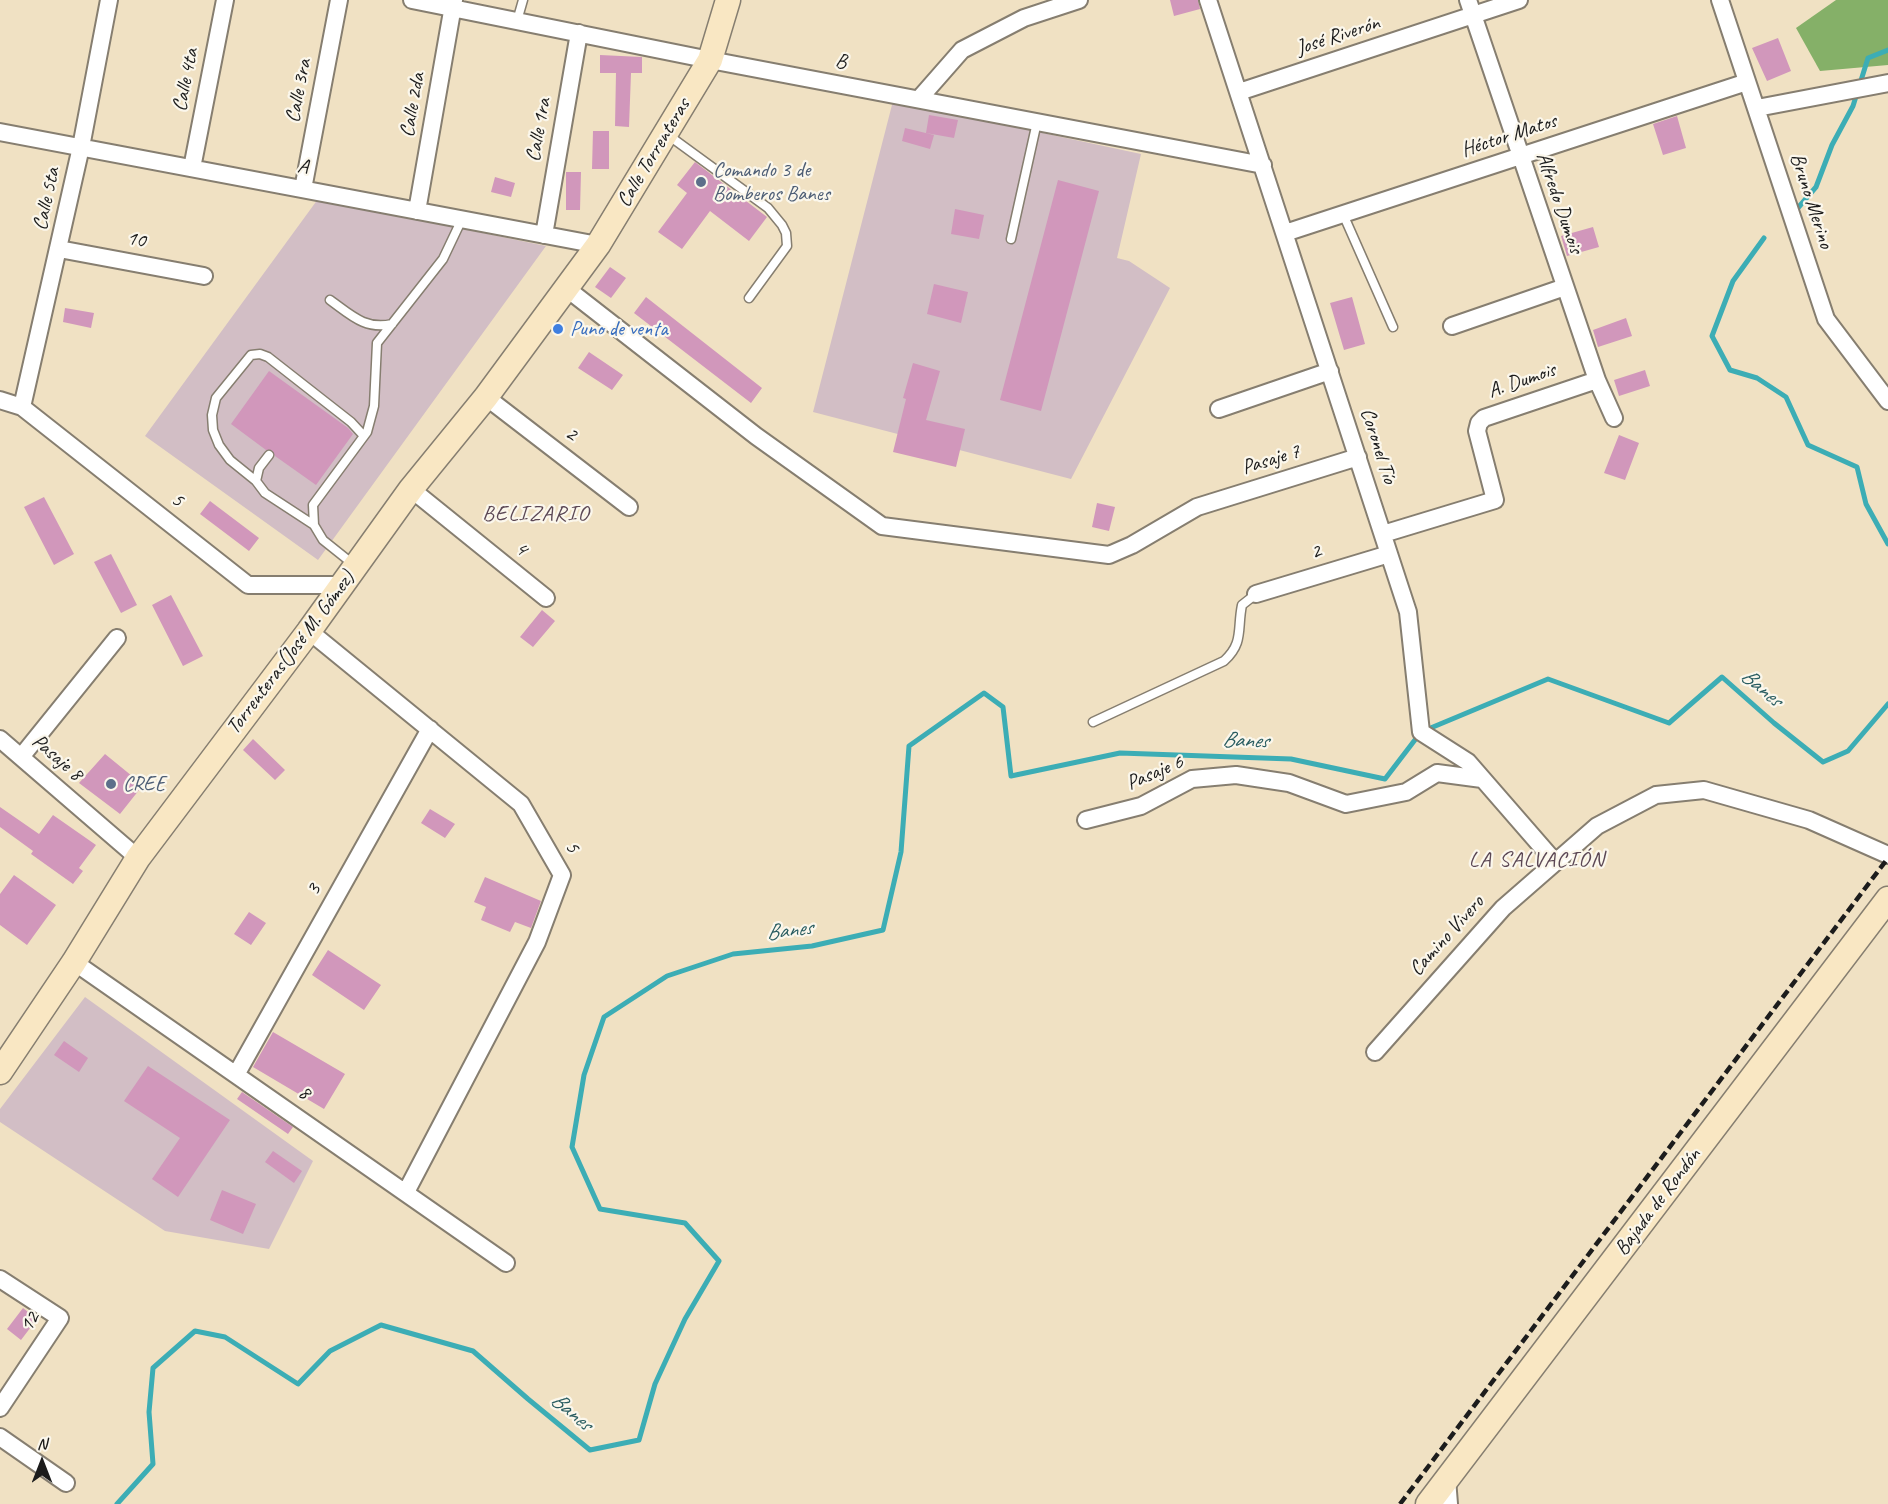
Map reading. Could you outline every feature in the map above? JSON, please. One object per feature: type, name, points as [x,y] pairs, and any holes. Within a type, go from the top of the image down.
[{"type":"street","name":"Calle 5ta","points":[[22,407],[81,147],[109,0]]},
{"type":"street","name":"Calle 4ta","points":[[192,168],[225,0]]},
{"type":"street","name":"Calle 3ra","points":[[303,189],[339,0]]},
{"type":"street","name":"B","points":[[412,0],[454,4],[517,21],[710,60],[1263,165]]},
{"type":"street","name":"Calle Torrenteras","points":[[598,245],[710,60],[728,0]]},
{"type":"street","points":[[919,99],[962,50],[1024,18],[1079,0]]},
{"type":"street","name":"Coronel Tío","points":[[1208,0],[1408,612],[1421,732],[1468,762],[1555,862]]},
{"type":"street","name":"José Riverón","points":[[1239,92],[1470,8],[1519,0]]},
{"type":"street","name":"Bruno Merino","points":[[1720,0],[1826,319],[1888,401]]},
{"type":"street","name":"Calle 2da","points":[[417,211],[454,4]]},
{"type":"street","name":"Alfredo Dumois","points":[[1470,8],[1597,380],[1614,418]]},
{"type":"street","name":"Calle 1ra","points":[[544,235],[579,33]]},
{"type":"street","name":"Héctor Matos","points":[[1285,233],[1747,82]]},
{"type":"street","points":[[1757,108],[1888,83]]},
{"type":"street","name":"A","points":[[0,132],[598,245]]},
{"type":"street","name":"Torrenteras(José M. Gómez)","points":[[0,1072],[74,962],[138,858],[309,631],[411,489],[486,397],[598,245]]},
{"type":"street","name":"10","points":[[59,249],[204,276]]},
{"type":"street","points":[[1452,326],[1565,287]]},
{"type":"street","name":"Pasaje 7","points":[[566,288],[756,436],[882,526],[1109,555],[1132,545],[1197,507],[1358,457]]},
{"type":"street","points":[[1219,409],[1330,371]]},
{"type":"street","name":"A. Dumois","points":[[1383,534],[1495,500],[1477,431],[1479,423],[1484,418],[1597,380]]},
{"type":"street","name":"2","points":[[486,397],[629,507]]},
{"type":"street","name":"5","points":[[0,400],[22,407],[248,585],[349,575]]},
{"type":"street","name":"4","points":[[411,489],[546,598]]},
{"type":"street","name":"2","points":[[1256,594],[1389,554]]},
{"type":"street","name":"5","points":[[309,631],[521,804],[562,875],[537,942],[406,1192]]},
{"type":"street","points":[[21,757],[117,638]]},
{"type":"street","name":"3","points":[[237,1073],[430,729]]},
{"type":"street","name":"Pasaje 8","points":[[0,739],[138,858]]},
{"type":"street","name":"Pasaje 6","points":[[1086,820],[1141,806],[1192,780],[1203,778],[1236,775],[1289,783],[1346,804],[1406,792],[1437,773],[1482,779]]},
{"type":"street","name":"Camino Vivero","points":[[1375,1052],[1503,908],[1597,826],[1656,795],[1704,790],[1809,820],[1888,855]]},
{"type":"street","name":"Bajada de Rondón","points":[[1428,1504],[1888,899]]},
{"type":"street","name":"8","points":[[74,962],[237,1073],[506,1263]]},
{"type":"street","name":"12","points":[[0,1279],[60,1318],[0,1408]]},
{"type":"street","points":[[0,1437],[66,1483]]},
{"type":"street","points":[[1447,1479],[1449,1504]]},
{"type":"lane","points":[[517,21],[523,0]]},
{"type":"lane","points":[[1011,239],[1037,122]]},
{"type":"lane","points":[[666,133],[768,208],[786,232],[787,246],[749,298]]},
{"type":"lane","points":[[1343,214],[1393,327]]},
{"type":"lane","points":[[314,525],[313,506],[367,432],[374,406],[377,343],[443,259],[462,219]]},
{"type":"lane","points":[[330,300],[370,326],[381,327],[392,324]]},
{"type":"lane","points":[[349,575],[314,525],[265,493],[256,481],[230,460],[213,430],[212,415],[216,398],[251,355],[256,354],[268,357],[351,422],[364,436]]},
{"type":"lane","points":[[256,481],[259,468],[269,455]]},
{"type":"lane","points":[[1093,722],[1224,661],[1234,652],[1239,639],[1242,605],[1256,594]]},
{"type":"shaded area","points":[[893,101],[1141,154],[1117,258],[1129,261],[1170,288],[1071,479],[813,412]]},
{"type":"shaded area","points":[[318,199],[546,246],[318,560],[145,436]]},
{"type":"shaded area","points":[[85,997],[313,1161],[269,1249],[165,1231],[0,1122],[0,1109]]},
{"type":"green space","points":[[1836,0],[1888,0],[1888,65],[1820,71],[1796,28]]},
{"type":"building","points":[[1170,0],[1198,0],[1200,9],[1174,16]]},
{"type":"building","points":[[1778,38],[1791,71],[1767,81],[1752,48]]},
{"type":"building","points":[[600,55],[642,57],[642,73],[631,73],[629,127],[615,126],[616,73],[600,73]]},
{"type":"building","points":[[929,115],[958,120],[954,138],[926,133]]},
{"type":"building","points":[[1677,116],[1686,148],[1663,155],[1653,124]]},
{"type":"building","points":[[905,128],[934,135],[930,149],[902,141]]},
{"type":"building","points":[[593,131],[609,131],[609,169],[592,169]]},
{"type":"building","points":[[695,162],[767,217],[749,241],[710,211],[682,249],[658,232],[687,193],[677,185]]},
{"type":"building","points":[[566,172],[581,172],[580,210],[566,210]]},
{"type":"building","points":[[495,177],[515,183],[511,197],[491,192]]},
{"type":"building","points":[[1058,180],[1099,191],[1041,411],[1000,400]]},
{"type":"building","points":[[955,209],[984,215],[979,239],[951,234]]},
{"type":"building","points":[[1593,227],[1599,247],[1567,256],[1561,236]]},
{"type":"building","points":[[610,267],[626,278],[611,298],[595,287]]},
{"type":"building","points":[[934,284],[968,292],[961,323],[927,314]]},
{"type":"building","points":[[646,297],[762,388],[751,403],[634,313]]},
{"type":"building","points":[[1352,297],[1365,344],[1344,350],[1330,303]]},
{"type":"building","points":[[65,308],[94,313],[91,328],[63,322]]},
{"type":"building","points":[[1626,318],[1632,336],[1598,347],[1593,330]]},
{"type":"building","points":[[589,352],[623,375],[612,390],[578,368]]},
{"type":"building","points":[[913,363],[940,371],[926,420],[965,429],[956,467],[893,452],[906,399],[903,398]]},
{"type":"building","points":[[1645,370],[1650,386],[1619,396],[1614,380]]},
{"type":"building","points":[[269,371],[348,428],[353,434],[316,485],[275,456],[272,450],[266,450],[231,424]]},
{"type":"building","points":[[1619,435],[1639,443],[1625,480],[1604,473]]},
{"type":"building","points":[[44,497],[74,554],[54,565],[24,507]]},
{"type":"building","points":[[210,501],[259,538],[249,551],[200,514]]},
{"type":"building","points":[[1097,503],[1115,507],[1109,531],[1092,527]]},
{"type":"building","points":[[111,554],[137,605],[121,613],[94,562]]},
{"type":"building","points":[[171,595],[203,656],[183,666],[152,605]]},
{"type":"building","points":[[542,610],[555,621],[533,647],[520,637]]},
{"type":"building","points":[[253,739],[285,770],[275,780],[243,750]]},
{"type":"building","name":"CREE","points":[[105,754],[143,785],[120,814],[79,783]]},
{"type":"building","points":[[0,807],[39,834],[53,815],[96,845],[79,868],[83,871],[73,884],[31,854],[33,851],[0,827]]},
{"type":"building","points":[[430,809],[455,824],[445,838],[421,823]]},
{"type":"building","points":[[14,875],[56,905],[27,945],[0,925],[0,894]]},
{"type":"building","points":[[485,877],[541,901],[531,928],[515,922],[510,932],[481,920],[486,907],[474,902]]},
{"type":"building","points":[[249,912],[266,923],[251,945],[234,934]]},
{"type":"building","points":[[328,950],[381,985],[364,1010],[312,975]]},
{"type":"building","points":[[273,1032],[345,1074],[324,1109],[253,1067]]},
{"type":"building","points":[[64,1041],[88,1058],[79,1072],[54,1055]]},
{"type":"building","points":[[148,1066],[230,1120],[178,1197],[152,1179],[180,1138],[124,1101]]},
{"type":"building","points":[[242,1092],[293,1127],[288,1134],[237,1099]]},
{"type":"building","points":[[273,1151],[302,1171],[294,1183],[265,1162]]},
{"type":"building","points":[[222,1190],[256,1204],[243,1234],[210,1220]]},
{"type":"building","points":[[23,1308],[37,1319],[21,1340],[7,1329]]},
{"type":"waterway","points":[[1797,209],[1816,187],[1832,145],[1853,106],[1868,58],[1888,50]]},
{"type":"waterway","name":"Banes","points":[[1764,238],[1733,281],[1712,336],[1730,370],[1757,378],[1786,397],[1808,445],[1857,467],[1866,504],[1888,544]]},
{"type":"waterway","name":"Banes","points":[[117,1504],[153,1464],[149,1412],[153,1368],[195,1331],[225,1337],[298,1384],[330,1351],[381,1325],[473,1351],[590,1450],[639,1440],[655,1384],[685,1319],[719,1261],[685,1223],[600,1209],[572,1147],[584,1075],[604,1017],[667,976],[733,954],[812,946],[883,930],[901,852],[909,746],[984,693],[1003,707],[1011,776],[1120,753],[1291,759],[1385,779],[1421,732],[1548,679],[1669,723],[1722,677],[1823,762],[1848,751],[1888,704]]},
{"type":"railway","points":[[1400,1504],[1888,858]]},
{"type":"place","name":"Comando 3 de Bomberos Banes","points":[[701,182]]},
{"type":"place","name":"Puno de venta","points":[[558,329]]},
{"type":"place","name":"CREE","points":[[111,784]]},
{"type":"district","name":"BELIZARIO","points":[[536,514]]},
{"type":"district","name":"LA SALVACIÓN","points":[[1537,860]]}]
